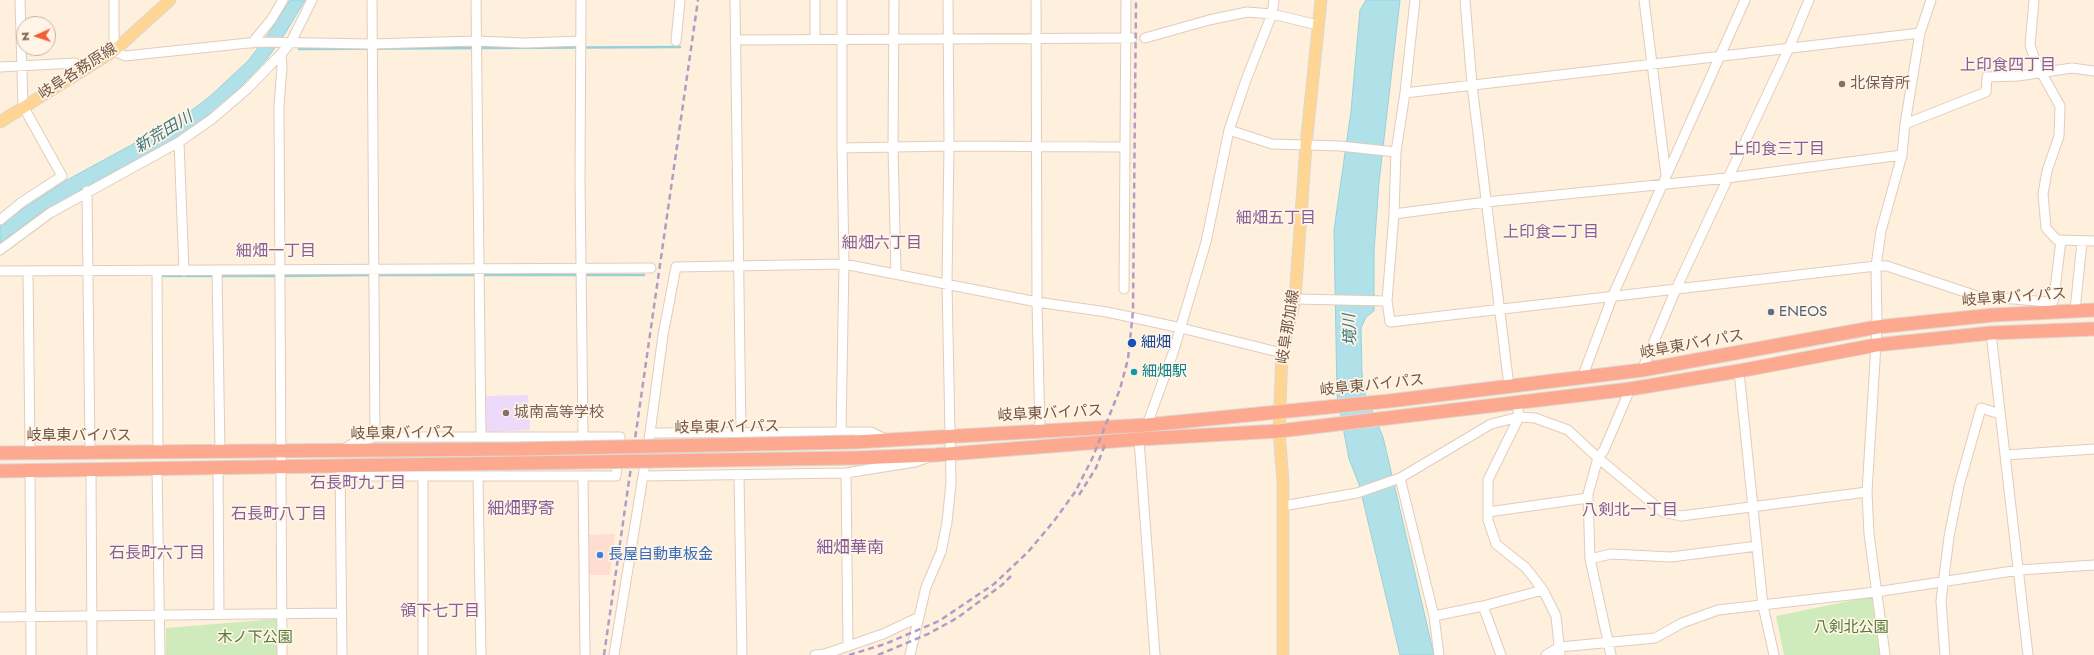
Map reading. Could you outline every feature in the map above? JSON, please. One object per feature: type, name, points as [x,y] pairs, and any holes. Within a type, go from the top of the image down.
[{"type":"highway","name":"岐阜東バイパス","points":[[0,453],[341,451],[855,442],[950,435],[1040,432],[1147,424],[1395,400],[1642,370],[1877,327],[2006,314],[2094,310]]},
{"type":"highway","name":"岐阜東バイパス","points":[[0,471],[853,458],[935,455],[1139,439],[1279,431],[1336,425],[1630,389],[1739,371],[1876,345],[1991,334],[2094,329]]},
{"type":"main road","name":"岐阜各務原線","points":[[0,122],[23,106],[114,51],[170,0]]},
{"type":"main road","name":"岐阜那加線","points":[[1283,655],[1283,506],[1279,431],[1282,353],[1295,299],[1306,145],[1321,0]]},
{"type":"street","points":[[0,220],[22,202],[62,176],[23,106],[20,0]]},
{"type":"street","points":[[114,0],[114,51],[125,56],[255,43],[286,42],[371,44],[476,41],[525,43],[581,42]]},
{"type":"street","points":[[255,43],[283,0]]},
{"type":"street","points":[[0,250],[50,213],[87,191],[179,142],[212,119],[241,94],[281,54],[286,42],[312,0]]},
{"type":"street","points":[[372,0],[371,44],[375,269],[375,437]]},
{"type":"street","points":[[476,0],[481,437]]},
{"type":"street","points":[[581,0],[584,436]]},
{"type":"street","points":[[676,41],[680,0]]},
{"type":"street","points":[[735,0],[741,433]]},
{"type":"street","points":[[815,0],[815,40]]},
{"type":"street","points":[[841,431],[844,264],[842,0]]},
{"type":"street","points":[[894,0],[893,147],[896,274]]},
{"type":"street","points":[[910,655],[917,618],[926,587],[940,552],[947,522],[951,483],[946,283],[949,146],[948,0]]},
{"type":"street","points":[[1036,0],[1037,302],[1040,432]]},
{"type":"street","points":[[1124,290],[1124,147],[1129,38],[1126,0]]},
{"type":"street","points":[[1147,424],[1181,328],[1212,218],[1229,130],[1246,80],[1272,14],[1274,0]]},
{"type":"street","points":[[1415,0],[1405,92],[1396,152],[1394,214],[1387,301],[1390,322],[1500,310],[1613,295],[1876,266],[1887,266],[1977,296],[2053,301],[2061,240]]},
{"type":"street","points":[[1465,0],[1472,85],[1509,386]]},
{"type":"street","points":[[1644,0],[1665,179]]},
{"type":"street","points":[[1582,378],[1613,295],[1745,0]]},
{"type":"street","points":[[1642,370],[1676,289],[1789,48],[1809,0]]},
{"type":"street","points":[[1885,655],[1869,534],[1867,492],[1877,327],[1876,266],[1883,224],[1902,155],[1905,124],[1920,33],[1932,0]]},
{"type":"street","points":[[2034,0],[2030,45],[2041,73],[2060,106],[2059,136],[2047,171],[2043,194],[2046,228],[2052,236],[2061,240],[2082,242],[2094,241]]},
{"type":"street","points":[[1145,38],[1209,20],[1247,12],[1272,14],[1318,25]]},
{"type":"street","points":[[1405,92],[1920,33]]},
{"type":"street","points":[[735,40],[1129,38]]},
{"type":"street","points":[[281,54],[282,66],[279,107],[279,270],[282,655]]},
{"type":"street","points":[[0,67],[75,63],[84,70]]},
{"type":"street","points":[[1905,124],[1986,92],[1987,77],[2041,73],[2072,68],[2094,71]]},
{"type":"street","points":[[1229,130],[1272,144],[1340,146],[1396,152]]},
{"type":"street","points":[[179,142],[184,271]]},
{"type":"street","points":[[842,148],[949,146],[1036,148],[1124,147]]},
{"type":"street","points":[[1394,214],[1665,179],[1727,178],[1902,155]]},
{"type":"street","points":[[87,191],[90,452]]},
{"type":"street","points":[[2075,310],[2082,242]]},
{"type":"street","points":[[614,655],[650,433],[663,335],[676,267],[844,264],[1037,302],[1107,312],[1181,328],[1282,353]]},
{"type":"street","points":[[0,271],[651,268]]},
{"type":"street","points":[[28,271],[30,452]]},
{"type":"street","points":[[157,271],[158,452]]},
{"type":"street","points":[[217,271],[220,452]]},
{"type":"street","points":[[1295,299],[1329,301],[1387,301]]},
{"type":"street","points":[[2006,299],[2006,314]]},
{"type":"street","points":[[1991,334],[2028,655]]},
{"type":"street","points":[[1739,371],[1763,606],[1774,655]]},
{"type":"street","points":[[1611,655],[1590,559],[1588,498],[1598,458],[1604,450],[1630,389]]},
{"type":"street","points":[[1517,404],[1519,417],[1488,480],[1488,512],[1491,530],[1496,544],[1526,568],[1543,590],[1556,616],[1560,651]]},
{"type":"street","points":[[1945,655],[1941,601],[1959,486],[1981,408],[2000,414]]},
{"type":"street","points":[[1283,506],[1357,493],[1399,479],[1491,424],[1519,417],[1535,418],[1568,430],[1598,458],[1663,512],[1681,516],[1867,492]]},
{"type":"street","points":[[650,433],[841,431],[871,432],[887,440]]},
{"type":"street","points":[[340,465],[357,476],[616,476],[620,437],[375,437],[352,444],[341,451]]},
{"type":"street","points":[[1139,439],[1155,655]]},
{"type":"street","points":[[2006,455],[2094,448]]},
{"type":"street","points":[[643,476],[846,473],[915,462],[935,455]]},
{"type":"street","points":[[340,465],[342,655]]},
{"type":"street","points":[[158,468],[160,655]]},
{"type":"street","points":[[218,468],[219,614]]},
{"type":"street","points":[[91,469],[92,655]]},
{"type":"street","points":[[30,470],[31,655]]},
{"type":"street","points":[[846,473],[848,646]]},
{"type":"street","points":[[739,474],[742,655]]},
{"type":"street","points":[[423,655],[424,477]]},
{"type":"street","points":[[478,477],[481,655]]},
{"type":"street","points":[[583,477],[585,655]]},
{"type":"street","points":[[1399,479],[1434,616],[1439,655]]},
{"type":"street","points":[[1488,512],[1588,498]]},
{"type":"street","points":[[1590,559],[1611,554],[1671,557],[1757,546]]},
{"type":"street","points":[[1546,655],[1560,651],[1609,643],[1655,638],[1682,623],[1718,610],[1876,592],[2018,570],[2094,565]]},
{"type":"street","points":[[1434,616],[1483,606],[1543,590]]},
{"type":"street","points":[[1483,606],[1501,655]]},
{"type":"street","points":[[0,617],[342,613]]},
{"type":"street","points":[[815,655],[883,634],[917,618]]},
{"type":"shaded area","name":"城南高等学校","points":[[528,395],[530,430],[484,432],[483,396]]},
{"type":"shaded area","name":"長屋自動車板金","points":[[615,534],[610,575],[588,575],[587,535]]},
{"type":"green space","name":"八剣北公園","points":[[1874,596],[1882,655],[1784,655],[1776,616]]},
{"type":"green space","name":"木ノ下公園","points":[[277,619],[277,655],[166,655],[166,628]]},
{"type":"water","name":"新荒田川","points":[[290,0],[305,0],[286,32],[267,59],[225,103],[181,135],[45,210],[0,243],[0,226],[15,214],[67,180],[181,118],[208,98],[248,61],[269,33]]},
{"type":"water","name":"境川","points":[[1366,0],[1400,0],[1379,182],[1374,251],[1374,311],[1366,317],[1361,328],[1362,373],[1365,394],[1383,437],[1434,655],[1400,655],[1359,484],[1349,459],[1337,395],[1334,230],[1351,111],[1360,10]]},
{"type":"waterway","points":[[299,49],[680,47]]},
{"type":"waterway","points":[[282,276],[371,275]]},
{"type":"waterway","points":[[376,275],[644,275]]},
{"type":"waterway","points":[[162,276],[277,276]]},
{"type":"railway","points":[[604,655],[698,0]]},
{"type":"railway","points":[[849,655],[885,644],[939,621],[994,584],[1028,552],[1054,521],[1075,492],[1092,459],[1120,389],[1128,359],[1133,311],[1136,0]]},
{"type":"railway","points":[[1079,495],[1096,468],[1106,442]]},
{"type":"railway","points":[[878,655],[928,634],[957,618],[1002,585],[1011,576]]},
{"type":"place","name":"北保育所","points":[[1842,84]]},
{"type":"place","name":"ENEOS","points":[[1771,312]]},
{"type":"place","name":"細畑","points":[[1132,343]]},
{"type":"place","name":"細畑駅","points":[[1134,372]]},
{"type":"place","name":"城南高等学校","points":[[506,413]]},
{"type":"place","name":"長屋自動車板金","points":[[600,555]]},
{"type":"district","name":"上印食四丁目","points":[[2008,66]]},
{"type":"district","name":"上印食三丁目","points":[[1777,150]]},
{"type":"district","name":"細畑五丁目","points":[[1276,219]]},
{"type":"district","name":"上印食二丁目","points":[[1551,233]]},
{"type":"district","name":"細畑六丁目","points":[[882,244]]},
{"type":"district","name":"細畑一丁目","points":[[276,252]]},
{"type":"district","name":"石長町九丁目","points":[[358,484]]},
{"type":"district","name":"細畑野寄","points":[[521,510]]},
{"type":"district","name":"八剣北一丁目","points":[[1630,511]]},
{"type":"district","name":"石長町八丁目","points":[[279,515]]},
{"type":"district","name":"細畑華南","points":[[850,549]]},
{"type":"district","name":"石長町六丁目","points":[[157,554]]},
{"type":"district","name":"領下七丁目","points":[[440,612]]}]
